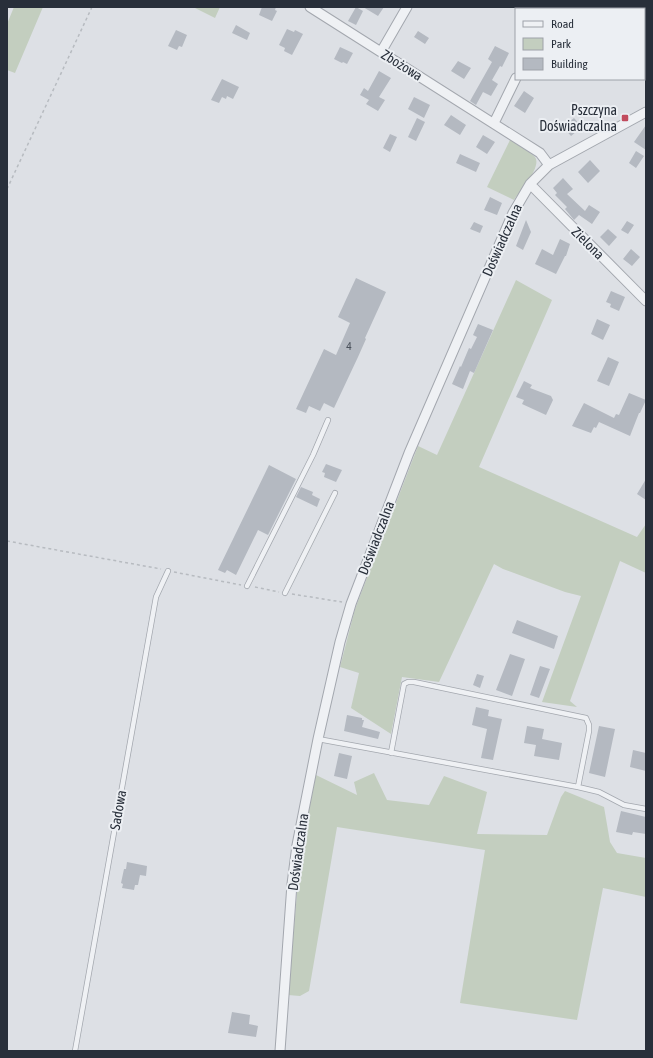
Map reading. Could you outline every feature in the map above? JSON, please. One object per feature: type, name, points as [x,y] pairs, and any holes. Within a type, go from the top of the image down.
[{"type":"street","name":"Zbożowa","points":[[310,7],[540,153],[549,165]]},
{"type":"street","points":[[381,52],[407,7]]},
{"type":"street","points":[[494,123],[515,80]]},
{"type":"street","name":"Doświadczalna","points":[[280,1051],[292,884],[297,845],[318,739],[340,642],[351,604],[418,432],[513,213],[530,184],[549,165],[646,112]]},
{"type":"street","name":"Zielona","points":[[530,184],[646,301]]},
{"type":"lane","points":[[247,586],[313,456],[328,420]]},
{"type":"lane","points":[[285,593],[335,493]]},
{"type":"lane","name":"Sadowa","points":[[75,1051],[156,597],[168,571]]},
{"type":"lane","points":[[391,753],[404,684],[414,682],[586,718],[589,725],[589,731],[578,787]]},
{"type":"lane","points":[[318,739],[578,787],[599,792],[624,805],[646,810]]},
{"type":"path","points":[[7,189],[92,7]]},
{"type":"path","points":[[7,541],[351,604]]},
{"type":"green space","points":[[14,7],[43,7],[15,73],[7,70],[7,24]]},
{"type":"green space","points":[[193,7],[220,7],[215,18]]},
{"type":"green space","points":[[510,140],[534,156],[536,160],[534,172],[514,200],[487,187]]},
{"type":"green space","points":[[516,280],[552,300],[479,467],[637,537],[646,524],[646,573],[620,561],[570,701],[577,707],[542,702],[581,596],[565,592],[503,569],[494,564],[439,682],[402,677],[391,734],[351,708],[359,673],[340,667],[355,609],[418,446],[437,455]]},
{"type":"green space","points":[[374,773],[387,800],[429,805],[444,776],[487,792],[477,834],[547,835],[561,797],[565,791],[604,807],[610,842],[617,853],[646,858],[646,897],[603,888],[577,1020],[460,1003],[485,850],[337,827],[309,991],[300,996],[288,995],[301,848],[316,775],[357,795],[354,782]]},
{"type":"building","points":[[262,7],[276,7],[275,10],[277,11],[272,21],[259,15]]},
{"type":"building","points":[[356,7],[363,11],[356,25],[348,21]]},
{"type":"building","points":[[363,7],[384,7],[378,16]]},
{"type":"building","points":[[236,25],[250,33],[247,40],[232,33]]},
{"type":"building","points":[[287,29],[294,32],[295,30],[303,34],[292,55],[284,51],[285,48],[279,45]]},
{"type":"building","points":[[176,30],[187,35],[182,47],[179,46],[177,50],[168,46]]},
{"type":"building","points":[[418,31],[429,38],[425,44],[414,37]]},
{"type":"building","points":[[495,46],[509,53],[502,67],[500,66],[492,80],[498,84],[491,96],[483,92],[476,105],[470,101],[492,62],[488,59]]},
{"type":"building","points":[[340,47],[353,53],[347,64],[334,59]]},
{"type":"building","points":[[458,61],[471,68],[464,79],[451,71]]},
{"type":"building","points":[[379,71],[391,78],[379,97],[385,100],[378,111],[366,104],[369,100],[360,95],[364,88],[368,91]]},
{"type":"building","points":[[222,79],[239,87],[233,99],[227,96],[226,99],[222,97],[219,103],[211,100]]},
{"type":"building","points":[[524,91],[534,98],[525,113],[514,106]]},
{"type":"building","points":[[414,97],[430,105],[424,118],[408,109]]},
{"type":"building","points":[[451,115],[466,125],[460,135],[444,125]]},
{"type":"building","points":[[417,118],[425,122],[416,141],[408,137]]},
{"type":"building","points":[[574,118],[582,127],[571,136],[563,127]]},
{"type":"building","points":[[646,125],[646,150],[634,142]]},
{"type":"building","points":[[390,134],[397,137],[390,152],[383,148]]},
{"type":"building","points":[[483,135],[495,142],[487,154],[476,147]]},
{"type":"building","points":[[636,151],[644,156],[636,168],[629,163]]},
{"type":"building","points":[[460,154],[480,163],[476,172],[456,163]]},
{"type":"building","points":[[590,160],[600,171],[588,183],[578,172]]},
{"type":"building","points":[[563,178],[573,189],[567,194],[585,211],[589,205],[600,212],[592,224],[579,215],[574,220],[565,209],[567,207],[555,195],[557,193],[553,188]]},
{"type":"building","points":[[490,197],[502,203],[497,215],[484,210]]},
{"type":"building","points":[[526,220],[531,232],[523,250],[516,246]]},
{"type":"building","points":[[627,221],[634,225],[628,234],[621,230]]},
{"type":"building","points":[[474,222],[483,226],[480,233],[470,229]]},
{"type":"building","points":[[608,229],[617,237],[609,246],[600,237]]},
{"type":"building","points":[[560,239],[570,244],[566,256],[556,274],[535,264],[542,249],[553,255]]},
{"type":"building","points":[[631,249],[640,257],[632,266],[623,259]]},
{"type":"building","points":[[356,278],[386,292],[358,357],[334,408],[324,403],[320,411],[309,406],[306,413],[296,409],[324,349],[336,355],[350,323],[338,317]]},
{"type":"building","points":[[611,291],[625,297],[619,311],[610,307],[611,304],[606,302]]},
{"type":"building","points":[[597,319],[610,325],[603,340],[591,334]]},
{"type":"building","points":[[478,324],[493,330],[474,373],[470,371],[463,389],[452,384],[469,348],[471,349],[477,337],[473,335]]},
{"type":"building","points":[[608,357],[619,362],[609,386],[597,381]]},
{"type":"building","points":[[524,381],[532,385],[530,388],[551,396],[553,400],[546,415],[522,404],[524,400],[516,397]]},
{"type":"building","points":[[629,393],[646,400],[630,436],[599,422],[591,433],[572,426],[584,403],[614,418],[616,414],[619,415]]},
{"type":"building","points":[[326,464],[342,470],[336,482],[324,477],[325,473],[322,472]]},
{"type":"building","points":[[269,465],[296,479],[268,535],[258,530],[236,575],[227,570],[225,573],[218,570]]},
{"type":"building","points":[[646,479],[646,500],[637,494]]},
{"type":"building","points":[[301,487],[313,492],[312,495],[320,499],[317,507],[296,497]]},
{"type":"building","points":[[517,620],[558,636],[554,649],[512,633]]},
{"type":"building","points":[[510,654],[525,659],[512,696],[496,690]]},
{"type":"building","points":[[540,666],[550,669],[539,698],[530,695]]},
{"type":"building","points":[[477,674],[484,676],[480,688],[473,685]]},
{"type":"building","points":[[476,707],[489,710],[488,716],[502,719],[493,760],[481,758],[487,729],[472,725]]},
{"type":"building","points":[[347,715],[362,718],[362,720],[364,720],[362,727],[380,732],[378,739],[344,731]]},
{"type":"building","points":[[527,726],[544,729],[542,739],[562,743],[559,760],[534,756],[536,745],[524,743]]},
{"type":"building","points":[[599,726],[615,729],[605,777],[589,773]]},
{"type":"building","points":[[633,750],[646,753],[646,771],[630,767]]},
{"type":"building","points":[[339,753],[352,756],[347,779],[334,776]]},
{"type":"building","points":[[621,811],[646,817],[646,834],[633,832],[632,835],[616,832]]},
{"type":"building","points":[[127,862],[147,866],[146,876],[140,875],[138,885],[135,885],[134,890],[122,888],[123,884],[121,883]]},
{"type":"building","points":[[232,1012],[250,1015],[249,1024],[258,1026],[256,1037],[228,1033]]},
{"type":"place","name":"Pszczyna Doświadczalna","points":[[625,118]]}]
